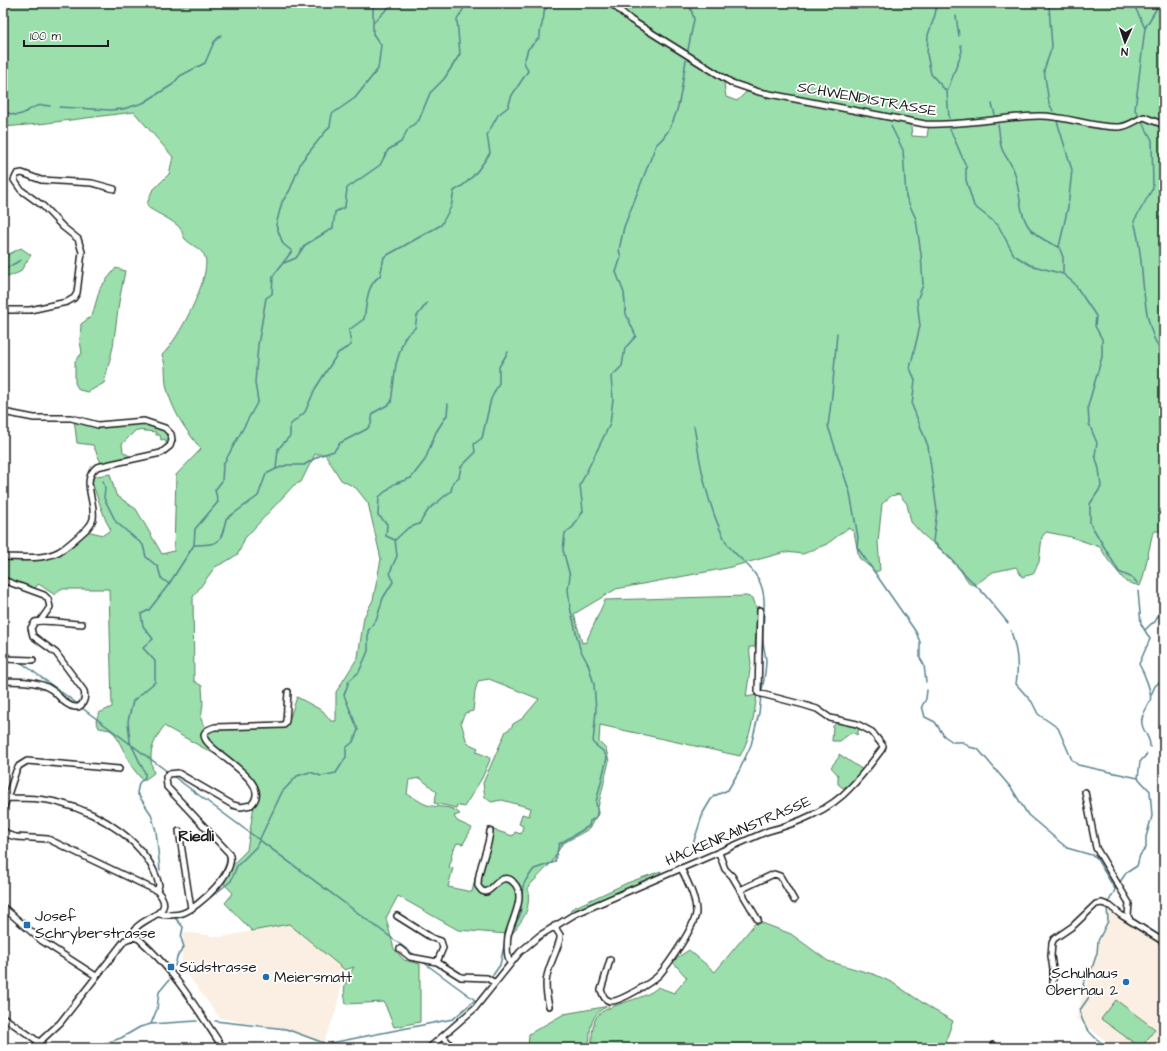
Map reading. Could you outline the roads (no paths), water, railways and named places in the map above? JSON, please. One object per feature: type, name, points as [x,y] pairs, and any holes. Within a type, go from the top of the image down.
[{"type":"street","name":"SCHWENDISTRASSE","points":[[611,3],[631,20],[732,83],[759,92],[925,124],[942,125],[1038,116],[1058,116],[1081,123],[1120,127],[1144,117],[1164,125]]},
{"type":"street","points":[[3,310],[30,310],[71,300],[77,293],[80,273],[82,252],[78,239],[63,227],[44,206],[21,190],[14,180],[17,174],[22,173],[41,180],[92,183],[114,189]]},
{"type":"street","points":[[3,412],[34,418],[71,418],[98,425],[144,421],[168,430],[171,434],[172,440],[170,446],[161,453],[97,468],[92,471],[89,476],[89,482],[92,499],[92,521],[88,528],[63,550],[52,555],[38,557],[3,557]]},
{"type":"street","points":[[3,580],[44,595],[48,598],[50,607],[41,620],[33,624],[32,634],[62,660],[84,691],[83,702],[78,707],[74,707],[42,685],[30,682],[3,681]]},
{"type":"street","name":"HACKENRAINSTRASSE","points":[[429,1048],[475,1008],[510,963],[534,941],[554,926],[575,914],[680,868],[719,853],[768,831],[787,826],[838,798],[850,789],[882,749],[883,746],[872,732],[857,724],[830,718],[804,705],[758,692],[760,610]]},
{"type":"street","points":[[41,620],[66,624],[82,624]]},
{"type":"street","points":[[3,659],[33,660]]},
{"type":"street","points":[[158,914],[175,916],[191,909],[208,896],[230,866],[230,856],[167,787],[166,777],[168,774],[178,773],[233,805],[241,807],[251,805],[257,797],[258,790],[255,785],[232,763],[209,746],[205,740],[205,734],[209,729],[215,727],[284,725],[286,721],[288,692]]},
{"type":"street","points":[[3,810],[16,771],[19,766],[27,761],[119,769]]},
{"type":"street","points":[[1086,792],[1096,848],[1129,903],[1128,916],[1130,920]]},
{"type":"street","points":[[8,798],[41,799],[59,802],[103,820],[124,835],[150,863],[159,885],[157,891]]},
{"type":"street","points":[[3,830],[9,835],[16,837],[40,838],[53,842],[157,891],[161,895],[163,903],[158,914],[136,927],[133,937]]},
{"type":"street","points":[[179,831],[191,909]]},
{"type":"street","points":[[490,831],[488,848],[479,876],[478,886],[480,890],[486,892],[498,882],[507,879],[512,880],[518,888],[518,905],[508,943],[508,958],[510,963]]},
{"type":"street","points":[[719,853],[726,869],[732,876],[758,920]]},
{"type":"street","points":[[610,960],[601,990],[605,998],[610,1001],[621,999],[659,975],[690,930],[696,914],[692,895],[680,868]]},
{"type":"street","points":[[740,890],[774,874],[780,876],[794,900]]},
{"type":"street","points":[[1053,984],[1053,969],[1050,956],[1054,939],[1073,926],[1098,903],[1105,904],[1164,942]]},
{"type":"street","points":[[3,907],[23,927],[96,976]]},
{"type":"street","points":[[397,916],[432,938],[441,941],[442,948],[437,962]]},
{"type":"street","points":[[549,1006],[545,985],[546,976],[560,940],[560,935],[554,926]]},
{"type":"street","points":[[34,1048],[60,1023],[125,940],[133,937],[139,939],[167,967],[186,991],[223,1048]]},
{"type":"street","points":[[400,949],[410,957],[437,962],[461,977],[487,978],[495,982]]},
{"type":"street","points":[[3,1017],[39,1042]]},
{"type":"street","points":[[443,1036],[453,1048]]},
{"type":"waterway","points":[[160,870],[156,831],[151,814],[137,793],[139,783],[145,777],[145,773],[130,742],[128,721],[133,701],[155,682],[155,661],[143,648],[153,639],[143,626],[141,614],[149,610],[169,584],[194,545],[195,529],[218,502],[215,490],[222,481],[223,465],[258,401],[255,383],[258,345],[266,298],[272,294],[273,276],[292,251],[283,244],[276,225],[282,202],[290,190],[301,162],[330,126],[332,114],[355,98],[378,69],[381,45],[373,34],[373,3]]},
{"type":"waterway","points":[[374,22],[393,3]]},
{"type":"waterway","points":[[284,263],[296,258],[305,245],[333,228],[335,212],[345,207],[347,188],[380,165],[388,150],[401,142],[408,129],[419,120],[430,93],[444,79],[460,54],[457,20],[465,6],[471,3]]},
{"type":"waterway","points":[[194,545],[209,544],[218,541],[222,534],[226,519],[258,496],[266,474],[276,469],[278,449],[290,436],[290,425],[305,412],[315,389],[338,353],[351,345],[349,330],[364,319],[370,290],[372,284],[380,276],[384,257],[441,225],[451,207],[454,191],[470,179],[490,153],[487,135],[498,115],[508,107],[512,95],[528,71],[524,62],[528,49],[540,37],[544,11],[550,3]]},
{"type":"waterway","points":[[688,50],[694,19],[689,3]]},
{"type":"waterway","points":[[937,3],[935,15],[928,35],[927,54],[931,74],[947,92]]},
{"type":"waterway","points":[[1046,3],[1049,6],[1052,47],[1044,70],[1049,103],[1053,111]]},
{"type":"waterway","points":[[1133,3],[1145,28]]},
{"type":"waterway","points":[[1138,114],[1135,110],[1145,28],[1158,6],[1158,3]]},
{"type":"waterway","points":[[956,16],[959,36]]},
{"type":"waterway","points":[[59,107],[110,110],[123,109],[143,103],[172,85],[180,76],[205,63],[214,42],[221,35]]},
{"type":"waterway","points":[[949,118],[947,92],[962,51],[961,45]]},
{"type":"waterway","points":[[510,936],[520,915],[523,886],[526,880],[534,869],[555,862],[559,844],[589,826],[590,821],[596,818],[598,814],[596,802],[607,758],[604,752],[593,743],[596,710],[594,684],[588,664],[580,649],[570,607],[568,589],[570,576],[563,550],[565,533],[573,527],[583,511],[580,485],[610,424],[613,399],[611,377],[622,366],[625,348],[636,336],[626,314],[624,293],[616,272],[621,257],[619,250],[624,227],[656,145],[664,137],[675,117],[681,94],[686,60]]},
{"type":"waterway","points":[[992,104],[995,115]]},
{"type":"waterway","points":[[3,111],[16,115],[24,113],[34,107],[44,105],[50,106]]},
{"type":"waterway","points":[[1057,121],[1072,170],[1068,207],[1059,247],[1063,257],[1063,273]]},
{"type":"waterway","points":[[1143,123],[1152,140],[1153,188],[1134,221],[1138,237],[1146,309],[1155,342],[1164,356]]},
{"type":"waterway","points":[[998,125],[1002,149],[1013,167],[1015,174],[1024,218],[1028,226],[1035,233],[1059,247]]},
{"type":"waterway","points":[[891,126],[903,150],[906,197],[916,219],[921,254],[923,285],[917,300],[920,326],[910,368],[915,380],[912,405],[928,446],[937,511],[933,541],[985,595],[1008,623]]},
{"type":"waterway","points":[[950,129],[966,166],[966,180],[974,206],[998,225],[1014,255],[1030,265],[1063,274],[1074,283],[1096,316],[1095,326],[1102,339],[1102,357],[1088,406],[1089,424],[1097,443],[1095,455],[1099,469],[1101,487],[1090,504],[1090,523],[1119,572],[1133,578],[1137,583]]},
{"type":"waterway","points":[[3,270],[21,260]]},
{"type":"waterway","points":[[276,469],[287,465],[304,465],[319,456],[334,451],[340,443],[367,429],[371,424],[373,413],[391,403],[396,364],[401,348],[405,337],[415,328],[417,316],[427,303]]},
{"type":"waterway","points":[[837,333],[828,426],[850,493],[858,537],[857,547],[916,632],[920,642],[920,658],[924,665],[926,682]]},
{"type":"waterway","points":[[395,540],[408,528],[419,524],[429,509],[451,491],[453,482],[459,477],[461,467],[475,453],[474,444],[482,438],[491,399],[499,383],[499,367],[508,352]]},
{"type":"waterway","points":[[395,540],[386,536],[387,524],[378,515],[379,497],[394,484],[411,478],[425,460],[436,432],[447,415],[448,404]]},
{"type":"waterway","points":[[694,426],[705,484],[713,512],[728,545],[752,570],[760,582],[762,589],[764,597],[763,642],[766,660],[762,690]]},
{"type":"waterway","points":[[103,481],[105,488],[104,498],[116,522],[143,545],[146,557],[158,567],[161,578],[169,584]]},
{"type":"waterway","points":[[211,897],[231,881],[237,866],[256,847],[282,792],[297,776],[310,772],[321,776],[336,773],[346,757],[346,748],[353,742],[358,730],[344,695],[349,681],[359,672],[368,651],[368,631],[377,618],[383,598],[393,582],[390,572],[397,556],[395,540]]},
{"type":"waterway","points":[[1138,591],[1141,624],[1150,639],[1139,664],[1151,697],[1142,721],[1150,747]]},
{"type":"waterway","points":[[1145,630],[1155,622],[1164,604]]},
{"type":"waterway","points":[[1011,631],[1017,658],[1016,684],[1032,702],[1038,714],[1058,728],[1072,760],[1078,765],[1138,778]]},
{"type":"waterway","points":[[3,649],[14,658]]},
{"type":"waterway","points":[[19,661],[79,705]]},
{"type":"waterway","points":[[1151,695],[1155,686],[1164,678]]},
{"type":"waterway","points":[[927,690],[926,699],[922,706],[925,717],[935,722],[944,736],[953,742],[963,742],[969,747],[978,749],[1012,789],[1028,815],[1067,848],[1095,856],[1115,889]]},
{"type":"waterway","points":[[692,847],[703,813],[714,796],[728,790],[751,745],[759,713],[761,696]]},
{"type":"waterway","points":[[82,708],[168,772]]},
{"type":"waterway","points":[[1138,778],[1140,762],[1147,754]]},
{"type":"waterway","points":[[173,776],[416,956]]},
{"type":"waterway","points":[[1120,882],[1126,873],[1137,866],[1140,855],[1146,848],[1146,837],[1152,816],[1150,791],[1138,778]]},
{"type":"waterway","points":[[1108,903],[1116,888]]},
{"type":"waterway","points":[[1107,907],[1108,921],[1098,941],[1097,953],[1092,968],[1083,984],[1089,997],[1080,1010],[1086,1028],[1099,1041],[1109,1048]]},
{"type":"waterway","points":[[175,966],[177,957],[184,947],[181,938],[183,927],[176,919]]},
{"type":"waterway","points":[[493,975],[500,965],[505,941]]},
{"type":"waterway","points":[[331,1043],[453,1019],[475,1000],[423,962]]},
{"type":"waterway","points":[[151,1024],[157,1009],[159,992],[169,980]]},
{"type":"waterway","points":[[99,1048],[106,1043],[121,1038],[140,1027],[151,1024],[197,1021]]},
{"type":"waterway","points":[[215,1021],[286,1029],[324,1043]]},
{"type":"place","name":"Josef Schryberstrasse","points":[[27,925]]},
{"type":"place","name":"Südstrasse","points":[[171,967]]},
{"type":"place","name":"Meiersmatt","points":[[266,977]]},
{"type":"place","name":"Schulhaus Obernau 2","points":[[1126,982]]},
{"type":"district","name":"Riedli","points":[[196,836]]}]
